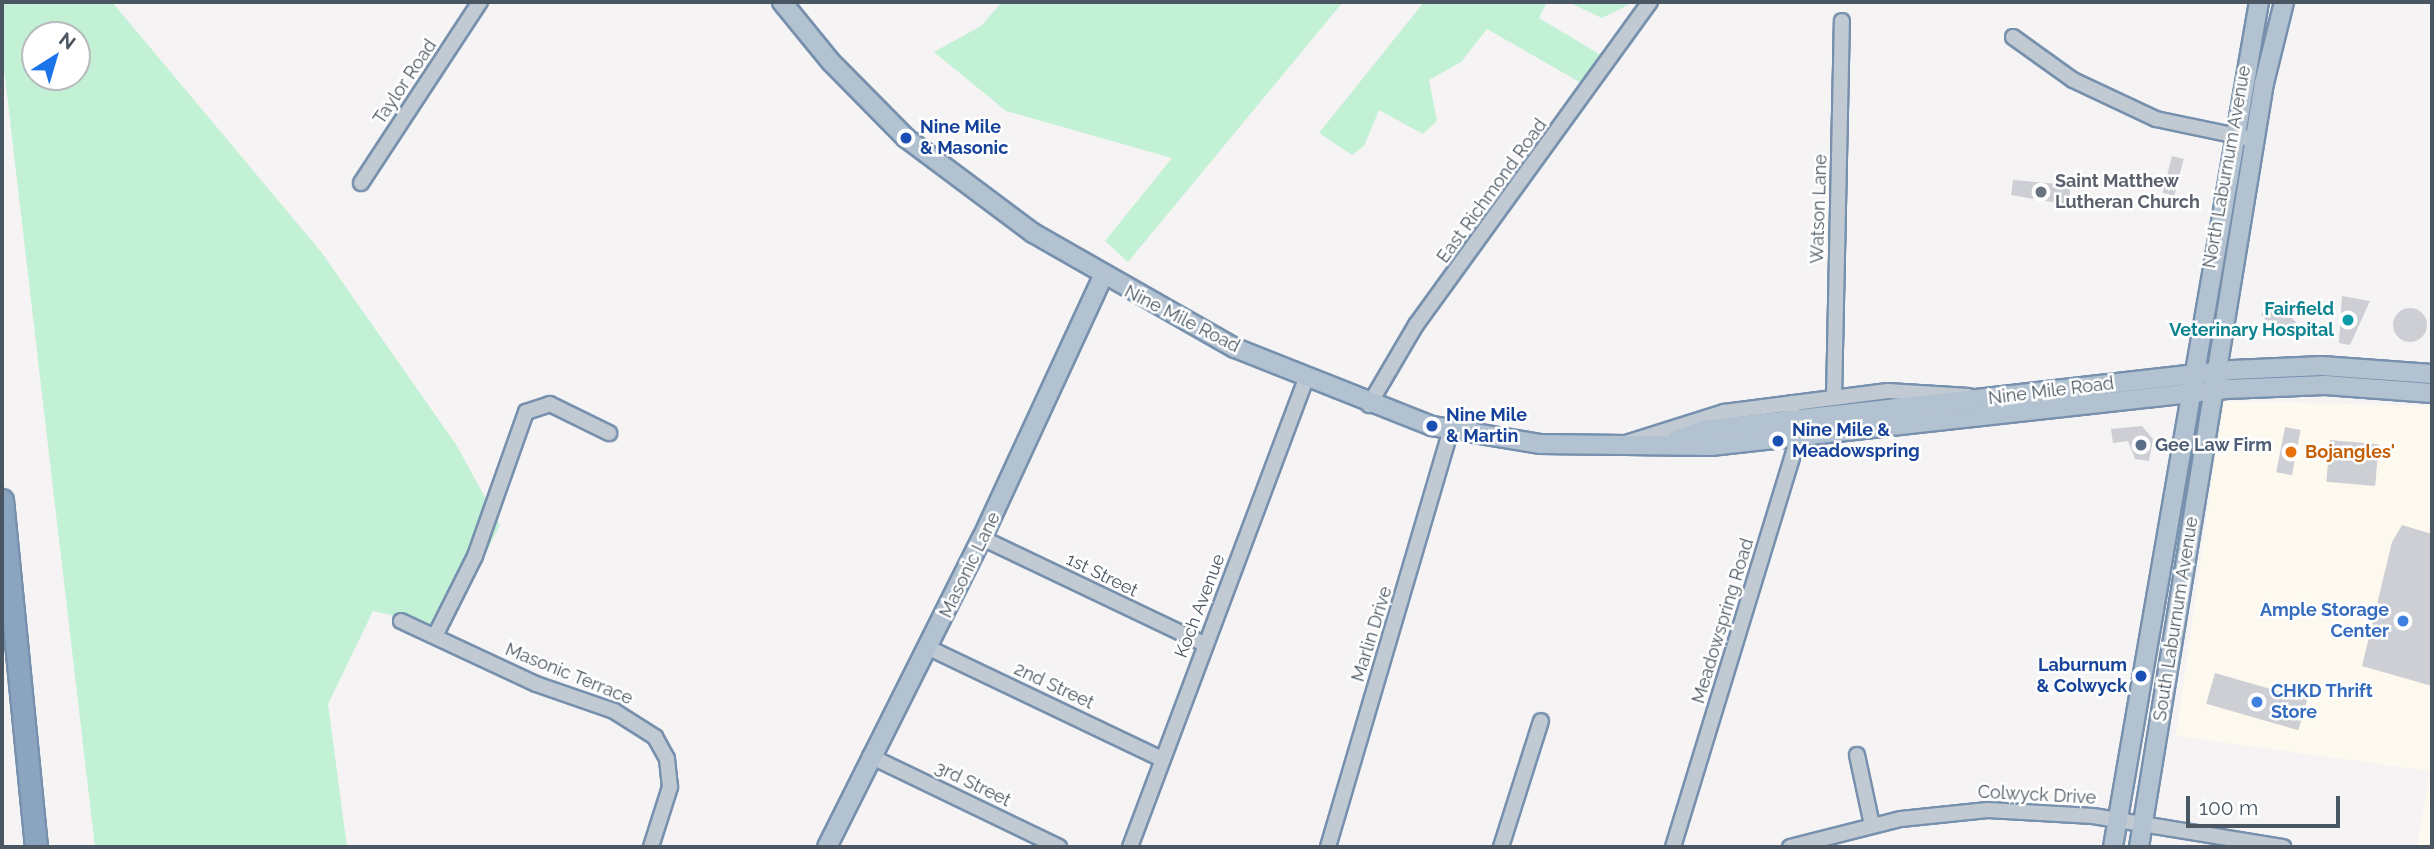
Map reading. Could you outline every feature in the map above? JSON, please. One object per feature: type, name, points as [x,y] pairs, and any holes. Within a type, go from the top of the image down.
[{"type":"highway","points":[[2,500],[36,847]]},
{"type":"main road","name":"Nine Mile Road","points":[[782,2],[831,62],[913,144],[1102,278],[1306,379],[1369,405],[1451,430],[1540,443],[1626,444],[1673,441],[1711,446],[1793,421],[1981,399],[2192,383],[2213,390],[2325,385],[2432,393]]},
{"type":"main road","name":"North Laburnum Avenue","points":[[2192,383],[2232,136],[2259,2]]},
{"type":"main road","name":"North Laburnum Avenue","points":[[2213,390],[2255,139],[2284,2]]},
{"type":"main road","name":"Masonic Lane","points":[[827,847],[870,756],[929,648],[1102,278]]},
{"type":"main road","name":"Nine Mile Road","points":[[1793,421],[2192,383],[2216,372],[2322,366],[2432,374]]},
{"type":"main road","name":"South Laburnum Avenue","points":[[2113,847],[2192,383]]},
{"type":"main road","name":"South Laburnum Avenue","points":[[2139,847],[2213,390]]},
{"type":"main road","points":[[2156,583],[2164,598],[2160,619],[2174,634]]},
{"type":"street","name":"Taylor Road","points":[[361,183],[480,2]]},
{"type":"street","name":"East Richmond Road","points":[[1369,405],[1416,325],[1650,2]]},
{"type":"street","name":"Watson Lane","points":[[1834,398],[1842,21]]},
{"type":"street","points":[[2013,37],[2105,97],[2158,120],[2255,139]]},
{"type":"street","name":"Koch Avenue","points":[[1129,847],[1306,379]]},
{"type":"street","points":[[1626,444],[1688,419],[1793,421],[1834,398],[1924,390],[1981,399]]},
{"type":"street","points":[[435,636],[475,556],[526,412],[550,404],[609,433]]},
{"type":"street","name":"Meadowspring Road","points":[[1673,847],[1793,421]]},
{"type":"street","name":"Marlin Drive","points":[[1328,847],[1451,430]]},
{"type":"street","name":"1st Street","points":[[982,538],[1206,645]]},
{"type":"street","name":"Masonic Terrace","points":[[401,621],[614,711],[655,737],[667,759],[670,787],[651,847]]},
{"type":"street","name":"2nd Street","points":[[929,648],[1162,759]]},
{"type":"street","points":[[1502,847],[1541,721]]},
{"type":"street","points":[[1857,755],[1872,825]]},
{"type":"street","name":"3rd Street","points":[[870,756],[1059,847]]},
{"type":"street","name":"Colwyck Drive","points":[[1790,847],[1872,825],[1988,810],[2118,820],[2283,847]]},
{"type":"shaded area","points":[[2223,401],[2432,406],[2432,847],[2417,847],[2430,771],[2176,736]]},
{"type":"green space","points":[[2,2],[112,2],[322,253],[457,446],[500,525],[448,628],[373,611],[328,704],[347,847],[95,847],[2,52]]},
{"type":"green space","points":[[1002,2],[1343,2],[1128,262],[1105,241],[1172,158],[1006,111],[934,52],[981,26]]},
{"type":"green space","points":[[1424,2],[1547,2],[1539,18],[1601,55],[1583,84],[1487,29],[1461,62],[1429,80],[1437,121],[1423,134],[1379,110],[1364,146],[1352,155],[1319,133]]},
{"type":"green space","points":[[1568,2],[1634,2],[1602,18]]},
{"type":"building","points":[[2172,156],[2184,159],[2174,196],[2163,193]]},
{"type":"building","name":"Saint Matthew Lutheran Church","points":[[2013,180],[2070,185],[2070,205],[2011,195]]},
{"type":"building","name":"Fairfield Veterinary Hospital","points":[[2342,296],[2370,301],[2350,345],[2339,343]]},
{"type":"building","points":[[2274,301],[2296,322],[2287,332],[2278,332],[2261,315]]},
{"type":"building","points":[[2410,308],[2422,313],[2427,325],[2422,337],[2410,342],[2398,337],[2393,325],[2398,313]]},
{"type":"building","name":"Gee Law Firm","points":[[2142,426],[2153,439],[2149,461],[2135,459],[2128,441],[2113,443],[2111,429]]},
{"type":"building","name":"Bojangles'","points":[[2285,427],[2301,430],[2292,475],[2276,472]]},
{"type":"building","points":[[2330,440],[2379,444],[2375,486],[2326,482]]},
{"type":"building","name":"Ample Storage Center","points":[[2402,525],[2432,534],[2432,686],[2362,666],[2392,542]]},
{"type":"building","name":"CHKD Thrift Store","points":[[2215,673],[2307,699],[2298,730],[2206,704]]},
{"type":"place","name":"Nine Mile & Masonic","points":[[906,138]]},
{"type":"place","name":"Saint Matthew Lutheran Church","points":[[2041,192]]},
{"type":"place","name":"Fairfield Veterinary Hospital","points":[[2348,320]]},
{"type":"place","name":"Nine Mile & Martin","points":[[1432,426]]},
{"type":"place","name":"Nine Mile & Meadowspring","points":[[1778,441]]},
{"type":"place","name":"Gee Law Firm","points":[[2141,445]]},
{"type":"place","name":"Bojangles'","points":[[2291,452]]},
{"type":"place","name":"Ample Storage Center","points":[[2403,621]]},
{"type":"place","name":"Laburnum & Colwyck","points":[[2141,676]]},
{"type":"place","name":"CHKD Thrift Store","points":[[2257,702]]}]
